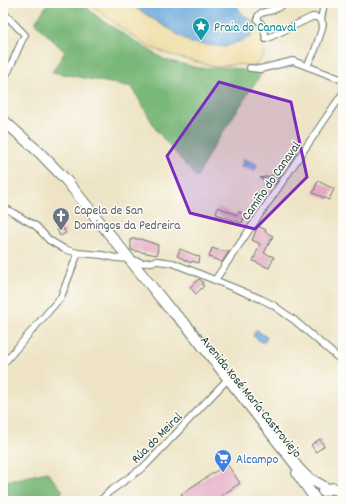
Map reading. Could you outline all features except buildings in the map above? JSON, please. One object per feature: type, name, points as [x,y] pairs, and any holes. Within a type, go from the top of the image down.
[{"type":"main road","name":"Avenida Xosé María Castroviejo","points":[[3,120],[54,166],[168,307],[187,326],[233,392],[260,424],[304,482],[316,501]]},
{"type":"main road","name":"Avenida Xosé María Castroviejo","points":[[168,307],[183,332],[206,360],[212,363],[260,424],[307,477],[328,489],[333,488],[343,492]]},
{"type":"main road","points":[[316,501],[322,492],[328,489]]},
{"type":"street","points":[[286,3],[273,10],[261,13],[258,16],[258,20],[264,28],[266,40],[312,17],[316,17],[320,20]]},
{"type":"street","points":[[307,66],[315,50],[321,32],[322,24],[320,20],[324,3]]},
{"type":"street","points":[[3,12],[25,36],[17,48],[10,71],[3,80]]},
{"type":"street","points":[[250,68],[260,69],[293,61],[343,80]]},
{"type":"street","name":"Camiño do Canaval","points":[[214,280],[343,93]]},
{"type":"street","points":[[3,207],[36,226],[50,240],[64,249],[78,253],[130,259],[143,264],[158,261],[173,263],[262,299],[283,311],[343,362]]},
{"type":"street","points":[[3,364],[60,297],[78,253]]},
{"type":"street","name":"Rúa do Meiral","points":[[100,501],[109,492],[145,466],[226,381]]},
{"type":"highlighted area","points":[[219,82],[291,102],[307,177],[255,229],[190,213],[167,156]]},
{"type":"green space","points":[[48,3],[81,3],[103,21],[165,60],[199,68],[232,68],[261,74],[208,155],[197,178],[157,131],[132,87],[52,72],[65,52],[35,23]]},
{"type":"green space","points":[[47,472],[63,491],[53,501],[3,501],[3,482]]},
{"type":"sand","name":"Praia do Canaval","points":[[90,3],[138,3],[238,30],[249,18],[262,26],[264,55],[255,67],[238,64],[217,67],[177,57],[149,47],[117,25]]},
{"type":"water","points":[[128,3],[237,3],[239,10],[256,26],[251,37],[225,47],[191,43]]},
{"type":"water","points":[[244,159],[257,164],[254,171],[241,166]]},
{"type":"water","points":[[256,330],[267,337],[263,343],[253,336]]},
{"type":"place","name":"Praia do Canaval","points":[[201,41]]},
{"type":"place","name":"Capela de San Domingos da Pedreira","points":[[61,231]]},
{"type":"place","name":"Alcampo","points":[[223,473]]}]
